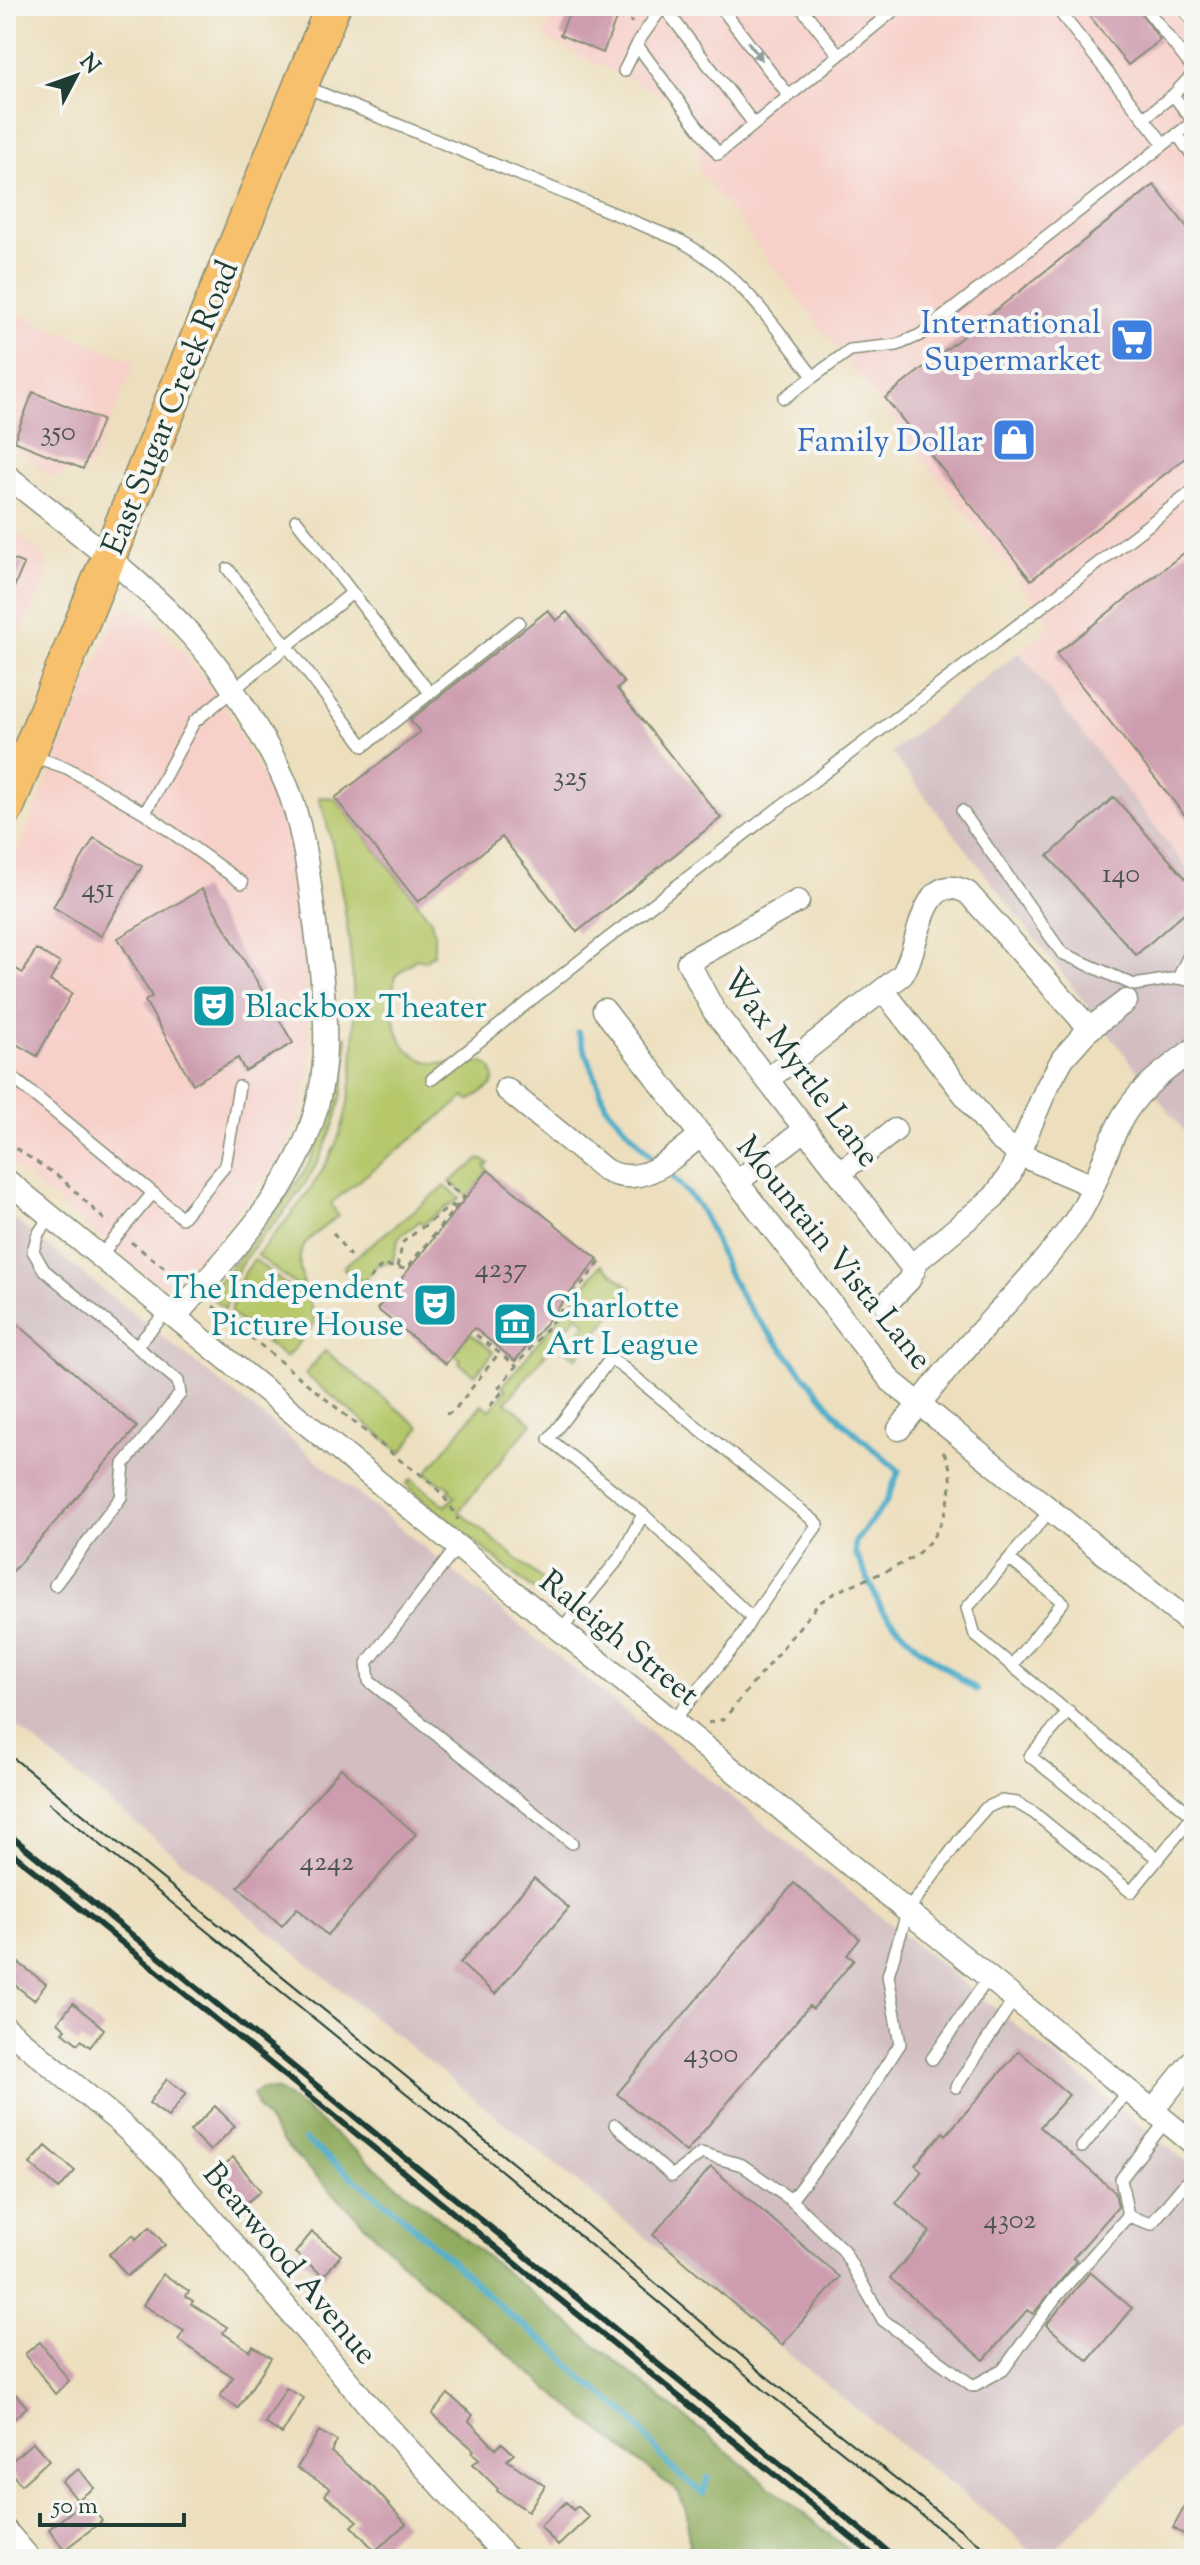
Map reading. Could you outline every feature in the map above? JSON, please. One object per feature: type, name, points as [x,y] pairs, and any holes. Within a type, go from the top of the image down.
[{"type":"main road","name":"East Sugar Creek Road","points":[[6,809],[17,751],[107,558],[333,6]]},
{"type":"street","points":[[6,475],[107,558],[174,618],[209,655],[233,689],[278,769],[290,794],[301,833],[326,1004],[324,1076],[313,1122],[297,1159],[255,1221],[196,1292],[172,1314]]},
{"type":"street","points":[[767,1080],[902,975],[909,966],[933,895],[952,887],[968,893],[1090,1029]]},
{"type":"street","name":"Wax Myrtle Lane","points":[[798,901],[688,962],[714,1011],[914,1270]]},
{"type":"street","points":[[883,990],[990,1129],[1019,1154],[1093,1186]]},
{"type":"street","points":[[886,1304],[902,1289],[917,1261],[994,1197],[1010,1174],[1054,1073],[1074,1044],[1126,1001]]},
{"type":"street","name":"Mountain Vista Lane","points":[[604,1010],[891,1381],[1194,1626]]},
{"type":"street","points":[[899,1429],[956,1358],[1036,1270],[1079,1215],[1128,1109],[1153,1080],[1194,1049]]},
{"type":"street","points":[[506,1089],[605,1170],[625,1177],[646,1175],[659,1168],[701,1135]]},
{"type":"street","points":[[737,1182],[806,1129]]},
{"type":"street","points":[[839,1173],[895,1130]]},
{"type":"street","name":"Raleigh Street","points":[[6,1180],[172,1314],[459,1535],[560,1631],[678,1714],[908,1910],[1194,2144]]},
{"type":"street","name":"Bearwood Avenue","points":[[6,2028],[127,2129],[173,2173],[369,2406],[508,2559]]},
{"type":"street","points":[[1159,2116],[1194,2059]]},
{"type":"street","points":[[6,2531],[30,2559]]},
{"type":"lane","points":[[624,71],[663,6],[754,124]]},
{"type":"lane","points":[[720,6],[789,96]]},
{"type":"lane","points":[[800,6],[839,55]]},
{"type":"lane","points":[[637,45],[718,154],[899,6]]},
{"type":"lane","points":[[1055,6],[1164,144]]},
{"type":"lane","points":[[1144,6],[1194,72],[1173,95],[1144,118]]},
{"type":"lane","points":[[1181,6],[1194,23]]},
{"type":"lane","points":[[302,85],[681,241],[710,258],[737,280],[813,376]]},
{"type":"lane","points":[[784,398],[850,350],[897,345],[920,335],[1194,121],[1173,95]]},
{"type":"lane","points":[[1177,134],[1194,158]]},
{"type":"lane","points":[[432,1079],[606,940],[1194,490]]},
{"type":"lane","points":[[296,520],[430,693]]},
{"type":"lane","points":[[228,569],[364,746],[519,622]]},
{"type":"lane","points":[[145,813],[194,722],[352,593]]},
{"type":"lane","points":[[17,751],[67,768],[145,813],[242,883]]},
{"type":"lane","points":[[962,811],[1062,953],[1112,978],[1134,985],[1178,978],[1194,981]]},
{"type":"lane","points":[[1178,978],[1194,945]]},
{"type":"lane","points":[[6,1072],[182,1218],[225,1166],[239,1087]]},
{"type":"lane","points":[[100,1256],[153,1193]]},
{"type":"lane","points":[[51,1215],[38,1234],[33,1251],[44,1270],[178,1381],[180,1394],[124,1464],[121,1497],[55,1585]]},
{"type":"lane","points":[[136,1346],[172,1314]]},
{"type":"lane","points":[[678,1714],[737,1643],[818,1524],[611,1358],[549,1439],[643,1514],[752,1618]]},
{"type":"lane","points":[[791,2200],[839,2138],[900,2044],[888,1975],[908,1910],[986,1808],[1001,1801],[1017,1803],[1034,1813],[1131,1892],[1193,1816],[975,1635],[967,1608],[1050,1511]]},
{"type":"lane","points":[[560,1631],[621,1556],[643,1514]]},
{"type":"lane","points":[[459,1535],[367,1663],[369,1681],[572,1843]]},
{"type":"lane","points":[[1009,1559],[1063,1602],[1012,1665]]},
{"type":"lane","points":[[1069,1711],[1030,1756],[1158,1859]]},
{"type":"lane","points":[[932,2059],[989,1976]]},
{"type":"lane","points":[[956,2087],[1015,1998]]},
{"type":"lane","points":[[1082,2147],[1128,2091]]},
{"type":"lane","points":[[1128,2216],[1121,2179],[1159,2116]]},
{"type":"lane","points":[[615,2125],[672,2176],[701,2153],[742,2165],[791,2200],[843,2250],[883,2320],[973,2386],[1003,2370],[1055,2298],[1128,2216]]},
{"type":"lane","points":[[1128,2216],[1151,2224],[1194,2173]]},
{"type":"path","points":[[6,1142],[61,1178],[119,1233],[432,1483],[449,1499],[459,1535]]},
{"type":"path","points":[[354,1298],[382,1265],[406,1269],[464,1197],[444,1182]]},
{"type":"path","points":[[397,1267],[403,1242],[452,1205],[455,1207]]},
{"type":"path","points":[[333,1233],[350,1256]]},
{"type":"path","points":[[490,1406],[503,1391],[499,1387],[600,1262]]},
{"type":"path","points":[[476,1335],[516,1366]]},
{"type":"path","points":[[446,1414],[453,1412],[499,1353]]},
{"type":"path","points":[[678,1714],[711,1724],[724,1719],[826,1598],[904,1564],[925,1546],[939,1527],[951,1486],[950,1469],[937,1443]]},
{"type":"shaded area","points":[[557,6],[1186,6],[1194,17],[1194,877],[1019,652],[1052,625],[697,168],[700,134],[676,102],[544,38]]},
{"type":"shaded area","points":[[6,309],[135,362],[92,466],[50,477],[6,440]]},
{"type":"shaded area","points":[[6,523],[46,556],[46,579],[6,667]]},
{"type":"shaded area","points":[[129,606],[146,614],[194,665],[227,710],[277,804],[290,844],[300,893],[310,1040],[310,1072],[301,1109],[274,1167],[185,1276],[167,1286],[157,1284],[6,1160],[6,880],[113,621]]},
{"type":"shaded area","points":[[1019,652],[1194,877],[1194,1144],[891,752]]},
{"type":"shaded area","points":[[6,1213],[265,1418],[1194,2168],[1194,2411],[1070,2534],[1049,2559],[1040,2559],[1007,2529],[6,1718]]},
{"type":"green space","points":[[319,797],[335,798],[431,920],[434,953],[425,961],[416,959],[395,976],[394,1017],[402,1041],[409,1051],[434,1063],[484,1063],[492,1069],[494,1079],[492,1085],[469,1101],[465,1097],[331,1203],[338,1216],[305,1244],[299,1260],[304,1284],[297,1286],[257,1255],[300,1204],[335,1146],[346,1110],[353,1067],[352,973],[347,924],[330,834]]},
{"type":"green space","points":[[347,1036],[344,1084],[323,1150],[300,1191],[241,1266],[232,1282],[225,1309],[208,1295],[279,1208],[316,1149],[329,1116],[337,1080],[340,1040]]},
{"type":"green space","points":[[480,1159],[489,1163],[485,1167],[488,1170],[468,1196],[450,1182]]},
{"type":"green space","points":[[445,1186],[460,1198],[399,1237],[392,1263],[378,1264],[366,1279],[359,1281],[344,1269],[344,1266]]},
{"type":"green space","points":[[254,1259],[295,1292],[307,1291],[315,1323],[286,1358],[230,1313],[242,1277]]},
{"type":"green space","points":[[602,1264],[632,1289],[576,1358],[566,1350],[587,1323],[577,1315],[506,1402],[532,1423],[459,1511],[563,1597],[549,1602],[410,1489],[407,1483],[411,1479],[446,1506],[455,1496],[445,1483],[442,1485],[426,1473],[482,1404],[490,1410],[506,1390],[502,1387]]},
{"type":"green space","points":[[470,1333],[494,1352],[475,1375],[459,1363],[461,1360],[454,1354]]},
{"type":"green space","points":[[325,1351],[420,1427],[402,1453],[305,1374]]},
{"type":"green space","points":[[262,2089],[278,2090],[305,2110],[860,2559],[687,2559],[687,2515],[679,2493],[569,2406],[411,2271],[283,2143],[252,2094]]},
{"type":"building","points":[[572,6],[621,6],[603,53],[560,35]]},
{"type":"building","points":[[1082,6],[1136,6],[1160,40],[1128,65]]},
{"type":"building","points":[[1154,185],[1194,236],[1194,451],[1031,580],[885,398]]},
{"type":"building","points":[[33,392],[102,420],[83,469],[14,441]]},
{"type":"building","points":[[1194,545],[1194,827],[1056,654]]},
{"type":"building","points":[[6,556],[24,564],[6,606]]},
{"type":"building","points":[[548,610],[556,621],[567,612],[624,683],[617,689],[721,818],[577,932],[502,837],[418,902],[335,798],[420,732],[410,720]]},
{"type":"building","points":[[1114,797],[1194,888],[1194,904],[1136,955],[1048,856]]},
{"type":"building","points":[[94,838],[142,866],[101,936],[53,907]]},
{"type":"building","points":[[202,889],[293,1043],[245,1071],[238,1058],[193,1084],[145,1001],[152,997],[118,938]]},
{"type":"building","points":[[36,949],[60,963],[50,981],[72,993],[37,1056],[6,1038],[6,1018],[16,1000],[6,995],[6,963],[23,973]]},
{"type":"building","points":[[488,1170],[598,1259],[515,1361],[474,1328],[446,1364],[377,1309]]},
{"type":"building","points":[[6,1314],[137,1427],[6,1579]]},
{"type":"building","points":[[341,1768],[416,1834],[327,1935],[297,1908],[282,1926],[238,1887]]},
{"type":"building","points":[[534,1878],[569,1908],[495,1994],[460,1963]]},
{"type":"building","points":[[794,1883],[860,1939],[847,1955],[854,1960],[813,2009],[809,2006],[686,2152],[617,2094]]},
{"type":"building","points":[[6,1953],[46,1984],[34,2000],[6,1978]]},
{"type":"building","points":[[73,2003],[104,2029],[90,2047],[81,2040],[78,2044],[63,2032],[66,2029],[58,2022]]},
{"type":"building","points":[[1019,2051],[1069,2095],[1040,2127],[1115,2192],[1118,2207],[1073,2258],[1077,2261],[1033,2314],[1027,2310],[984,2360],[890,2278],[930,2232],[896,2203],[922,2171],[915,2165],[943,2132],[946,2135]]},
{"type":"building","points":[[167,2079],[186,2093],[168,2117],[149,2103]]},
{"type":"building","points":[[215,2106],[235,2126],[210,2151],[190,2131]]},
{"type":"building","points":[[46,2146],[75,2171],[59,2189],[30,2164]]},
{"type":"building","points":[[233,2157],[261,2191],[245,2204],[222,2176],[226,2172],[222,2167]]},
{"type":"building","points":[[711,2167],[840,2277],[782,2345],[653,2235]]},
{"type":"building","points":[[150,2227],[165,2245],[127,2276],[109,2254],[133,2235],[136,2239]]},
{"type":"building","points":[[312,2232],[341,2255],[324,2276],[295,2253]]},
{"type":"building","points":[[1090,2272],[1132,2308],[1088,2361],[1046,2325]]},
{"type":"building","points":[[163,2274],[189,2291],[186,2296],[193,2301],[191,2304],[227,2327],[223,2333],[250,2351],[253,2346],[271,2358],[238,2408],[220,2396],[233,2377],[178,2340],[184,2331],[143,2305]]},
{"type":"building","points":[[40,2342],[69,2381],[55,2394],[25,2354]]},
{"type":"building","points":[[6,2384],[27,2407],[6,2426]]},
{"type":"building","points":[[286,2388],[304,2398],[282,2434],[265,2423]]},
{"type":"building","points":[[448,2394],[473,2415],[469,2421],[496,2449],[502,2443],[514,2454],[507,2460],[545,2486],[528,2511],[497,2491],[473,2464],[479,2459],[472,2452],[474,2450],[432,2414]]},
{"type":"building","points":[[319,2431],[337,2441],[331,2452],[373,2487],[406,2524],[375,2551],[352,2526],[358,2521],[325,2495],[330,2488],[297,2468]]},
{"type":"building","points":[[33,2442],[49,2460],[21,2485],[6,2466]]},
{"type":"building","points":[[79,2469],[94,2488],[77,2500],[62,2481]]},
{"type":"building","points":[[1194,2489],[1194,2540],[1173,2528]]},
{"type":"building","points":[[86,2500],[102,2521],[64,2550],[49,2529]]},
{"type":"building","points":[[566,2502],[573,2510],[578,2506],[589,2517],[558,2546],[540,2526]]},
{"type":"waterway","points":[[578,1032],[606,1106],[650,1155]]},
{"type":"waterway","points":[[673,1178],[698,1205],[728,1273],[747,1306],[843,1422],[899,1471],[886,1502],[855,1542],[855,1552],[882,1610],[919,1648],[976,1690]]},
{"type":"waterway","points":[[305,2140],[400,2214],[512,2317],[558,2352],[584,2380],[629,2415],[669,2466],[703,2494],[708,2478]]},
{"type":"tram line","points":[[6,1752],[525,2173],[762,2373],[998,2559]]},
{"type":"tram line","points":[[49,1803],[497,2167],[763,2389],[977,2559]]},
{"type":"railway","points":[[6,1832],[897,2559]]},
{"type":"railway","points":[[6,1848],[878,2559]]},
{"type":"place","name":"International Supermarket","points":[[1132,340]]},
{"type":"place","name":"Family Dollar","points":[[1014,440]]},
{"type":"place","name":"Blackbox Theater","points":[[214,1006]]},
{"type":"place","name":"The Independent Picture House","points":[[435,1305]]},
{"type":"place","name":"Charlotte Art League","points":[[515,1324]]}]
